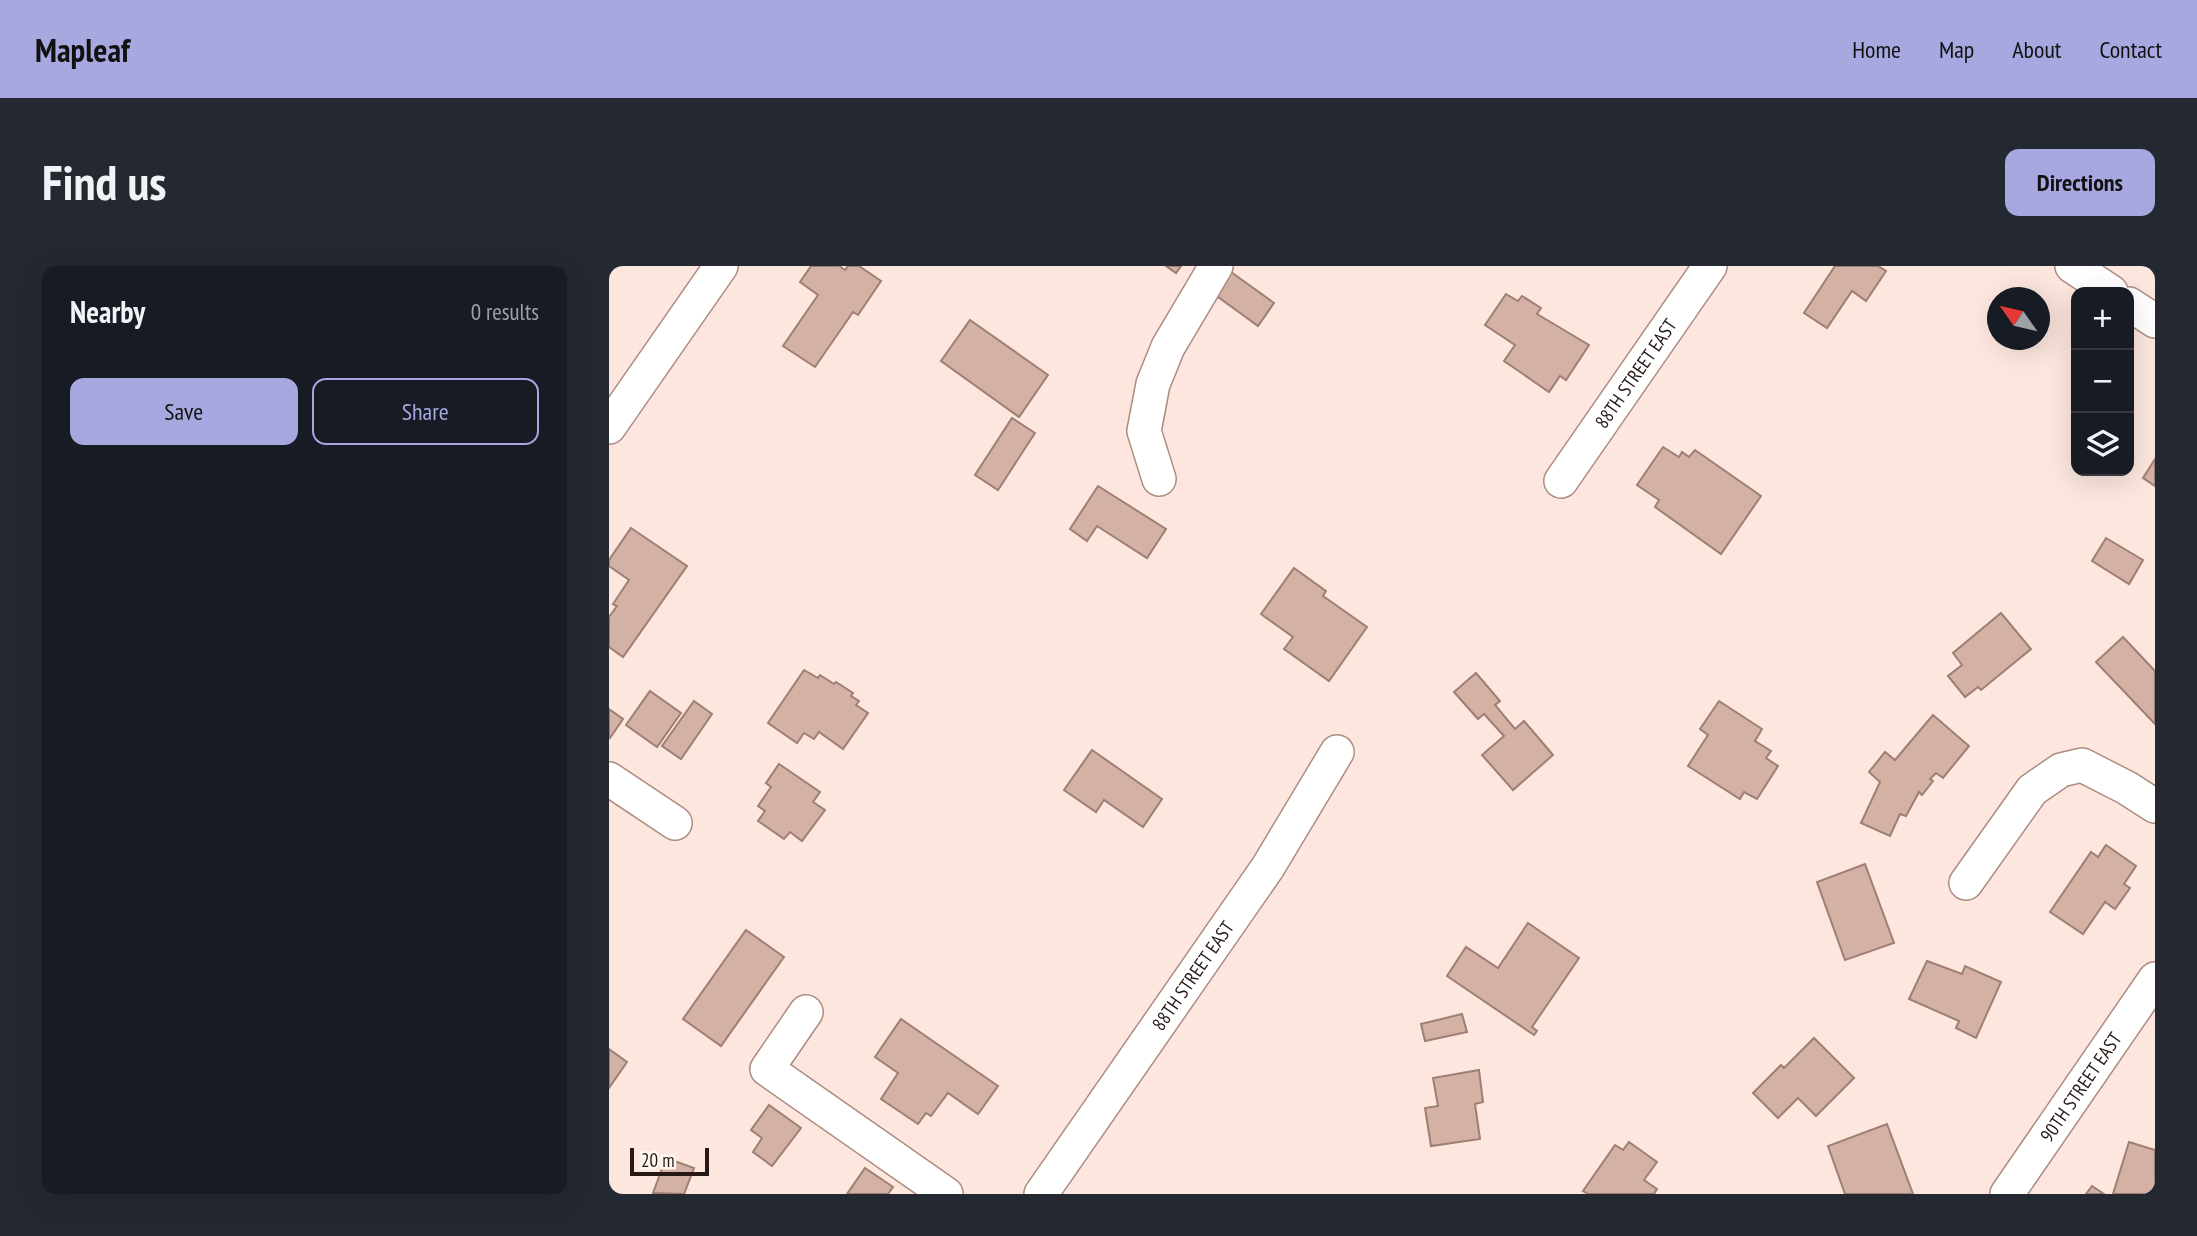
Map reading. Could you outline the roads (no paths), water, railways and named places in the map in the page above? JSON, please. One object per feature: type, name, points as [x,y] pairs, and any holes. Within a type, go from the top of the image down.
[{"type":"street","points":[[609,427],[721,266]]},
{"type":"street","points":[[1159,479],[1144,431],[1153,384],[1168,347],[1216,266]]},
{"type":"street","name":"88TH STREET EAST","points":[[1561,481],[1710,266]]},
{"type":"street","points":[[2072,266],[2104,287]]},
{"type":"street","points":[[2134,307],[2155,321]]},
{"type":"street","name":"88TH STREET EAST","points":[[1041,1194],[1268,867],[1337,752]]},
{"type":"street","points":[[1966,883],[2032,790],[2061,770],[2082,765],[2155,806]]},
{"type":"street","points":[[609,779],[675,823]]},
{"type":"street","name":"90TH STREET EAST","points":[[2007,1194],[2155,979]]},
{"type":"street","points":[[806,1012],[767,1069],[946,1194]]}]
